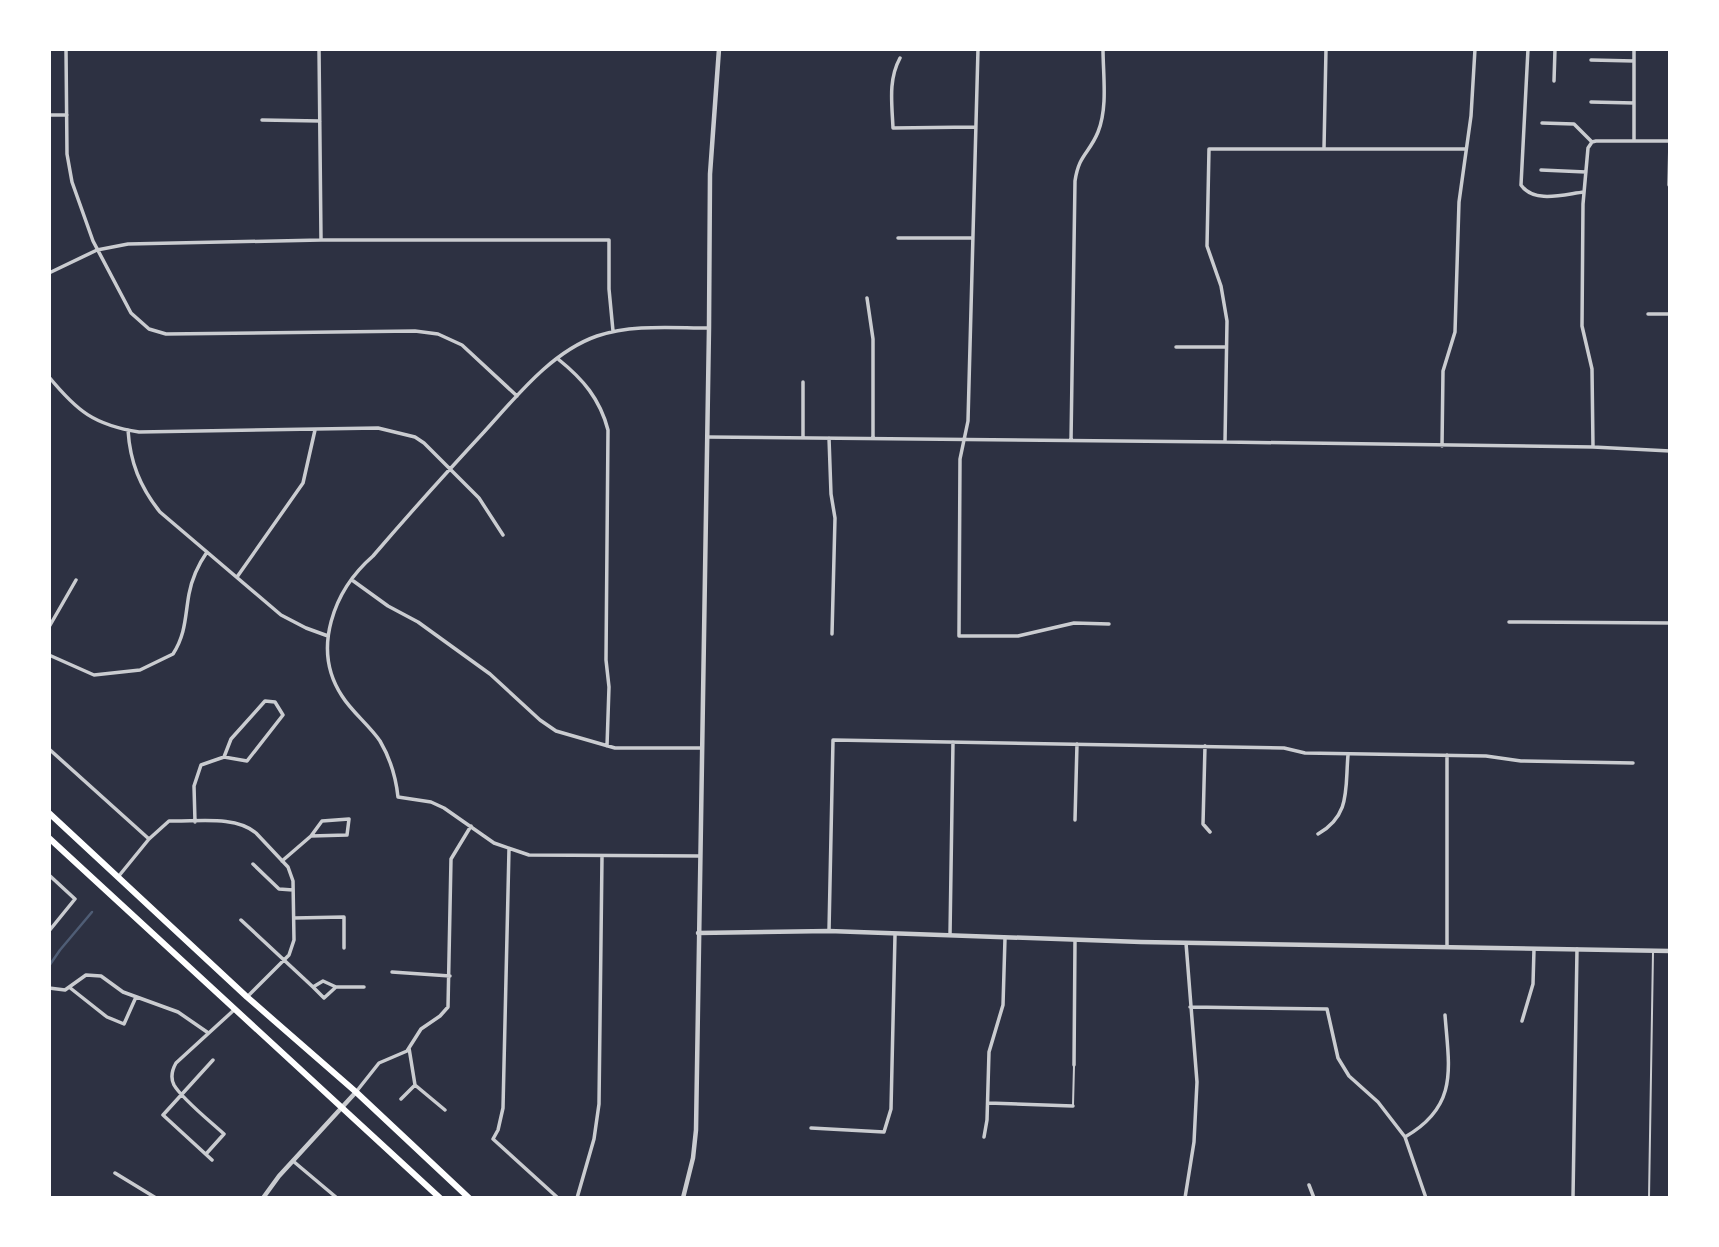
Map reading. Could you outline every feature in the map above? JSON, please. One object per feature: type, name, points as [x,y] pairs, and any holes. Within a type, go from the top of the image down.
[{"type":"main road","points":[[49,813],[469,1198]]},
{"type":"main road","points":[[49,838],[440,1198]]},
{"type":"street","points":[[66,49],[69,168],[97,250],[135,318],[149,330],[160,334],[415,331],[438,334],[463,345],[517,396]]},
{"type":"street","points":[[319,49],[321,240]]},
{"type":"street","points":[[682,1198],[693,1158],[696,1130],[710,174],[719,49]]},
{"type":"street","points":[[978,49],[968,421],[960,459],[958,636],[1018,636],[1074,624],[1109,624]]},
{"type":"street","points":[[1071,441],[1076,181],[1080,159],[1093,143],[1101,123],[1104,96],[1103,49]]},
{"type":"street","points":[[1324,148],[1326,49]]},
{"type":"street","points":[[1442,446],[1443,371],[1455,331],[1459,202],[1471,116],[1475,49]]},
{"type":"street","points":[[1528,49],[1521,185],[1526,192],[1539,197],[1584,192]]},
{"type":"street","points":[[1554,81],[1555,49]]},
{"type":"street","points":[[1634,49],[1634,140]]},
{"type":"street","points":[[900,58],[893,70],[893,128],[975,127]]},
{"type":"street","points":[[1591,60],[1634,61]]},
{"type":"street","points":[[1591,102],[1634,103]]},
{"type":"street","points":[[49,115],[67,115]]},
{"type":"street","points":[[262,120],[320,121]]},
{"type":"street","points":[[1542,123],[1574,124],[1592,142],[1670,141],[1669,185]]},
{"type":"street","points":[[1592,142],[1588,150],[1583,204],[1582,326],[1592,369],[1593,447]]},
{"type":"street","points":[[1225,442],[1227,321],[1225,303],[1207,246],[1209,149],[1465,149]]},
{"type":"street","points":[[1541,170],[1586,172]]},
{"type":"street","points":[[898,238],[973,238]]},
{"type":"street","points":[[49,274],[97,250],[128,244],[321,240],[609,240],[609,289],[613,331]]},
{"type":"street","points":[[867,298],[873,339],[873,438]]},
{"type":"street","points":[[1648,314],[1670,314]]},
{"type":"street","points":[[700,856],[536,856],[509,849],[488,839],[431,802],[398,797],[393,770],[380,741],[342,697],[332,679],[327,658],[328,636],[334,609],[359,568],[373,556],[517,396],[558,359],[583,342],[613,331],[709,328]]},
{"type":"street","points":[[1176,346],[1225,347]]},
{"type":"street","points":[[558,359],[588,386],[605,418],[608,430],[606,660],[610,687],[607,746]]},
{"type":"street","points":[[49,377],[68,400],[90,417],[109,426],[128,430],[378,428],[415,437],[451,468],[479,498],[503,535]]},
{"type":"street","points":[[803,382],[803,438]]},
{"type":"street","points":[[128,430],[129,453],[135,472],[149,497],[174,526],[281,615],[328,636]]},
{"type":"street","points":[[237,577],[303,483],[315,430]]},
{"type":"street","points":[[707,437],[1593,447],[1670,451]]},
{"type":"street","points":[[829,438],[831,494],[835,519],[832,634]]},
{"type":"street","points":[[49,655],[94,675],[140,670],[173,654],[186,626],[189,594],[196,569],[207,552]]},
{"type":"street","points":[[49,627],[76,580]]},
{"type":"street","points":[[352,580],[388,606],[418,622],[490,674],[516,695],[540,720],[556,731],[620,748],[701,748]]},
{"type":"street","points":[[1509,622],[1670,623]]},
{"type":"street","points":[[195,822],[194,786],[201,765],[224,757],[247,761],[283,716],[275,702],[265,701],[231,739],[224,757]]},
{"type":"street","points":[[829,931],[833,740],[1284,748],[1306,753],[1348,755],[1447,755],[1521,761],[1633,763]]},
{"type":"street","points":[[950,935],[953,742]]},
{"type":"street","points":[[1075,820],[1077,744]]},
{"type":"street","points":[[1205,747],[1203,824],[1210,832]]},
{"type":"street","points":[[49,749],[149,839]]},
{"type":"street","points":[[1318,834],[1335,822],[1342,811],[1348,755]]},
{"type":"street","points":[[1447,755],[1447,947]]},
{"type":"street","points":[[282,861],[312,836],[322,821],[349,819],[347,835],[312,836]]},
{"type":"street","points":[[118,877],[149,839],[169,821],[233,822],[251,828],[288,867],[293,890],[295,940],[289,955],[247,997]]},
{"type":"street","points":[[263,1198],[379,1063],[404,1053],[421,1029],[446,1010],[450,1002],[451,859],[471,826]]},
{"type":"street","points":[[509,849],[503,1108],[493,1139],[558,1198]]},
{"type":"street","points":[[577,1198],[594,1139],[599,1104],[602,857]]},
{"type":"street","points":[[253,864],[279,889],[293,890]]},
{"type":"street","points":[[49,875],[75,900],[49,931]]},
{"type":"street","points":[[294,918],[344,917],[344,948]]},
{"type":"street","points":[[240,920],[324,998],[336,987]]},
{"type":"street","points":[[698,933],[829,931],[1186,943],[1670,951]]},
{"type":"street","points":[[811,1128],[884,1132],[891,1109],[895,935]]},
{"type":"street","points":[[984,1137],[989,1052],[1003,1005],[1005,936]]},
{"type":"street","points":[[1074,1065],[1075,938]]},
{"type":"street","points":[[1185,1198],[1196,1122],[1197,1082],[1186,943]]},
{"type":"street","points":[[1522,1021],[1533,984],[1534,949]]},
{"type":"street","points":[[1573,1198],[1577,949]]},
{"type":"street","points":[[392,972],[450,976]]},
{"type":"street","points":[[49,988],[65,990],[81,977],[101,976],[123,992],[178,1012],[207,1032]]},
{"type":"street","points":[[313,987],[323,981],[336,987],[364,987]]},
{"type":"street","points":[[69,987],[107,1017],[124,1024],[136,997]]},
{"type":"street","points":[[1190,1007],[1326,1009],[1335,1049],[1344,1070],[1378,1102],[1405,1137],[1426,1198]]},
{"type":"street","points":[[206,1154],[224,1134],[182,1094],[173,1081],[173,1069],[207,1032],[236,1008]]},
{"type":"street","points":[[1405,1137],[1434,1114],[1447,1090],[1450,1059],[1445,1016]]},
{"type":"street","points":[[409,1048],[415,1085],[445,1110]]},
{"type":"street","points":[[212,1160],[163,1115],[213,1060]]},
{"type":"street","points":[[401,1100],[415,1085]]},
{"type":"street","points":[[987,1103],[1073,1106]]},
{"type":"street","points":[[293,1161],[337,1198]]},
{"type":"street","points":[[115,1173],[156,1198]]},
{"type":"street","points":[[1309,1185],[1314,1198]]},
{"type":"lane","points":[[1649,1198],[1653,951]]},
{"type":"lane","points":[[1073,1106],[1074,1065]]},
{"type":"waterway","points":[[49,966],[92,912]]}]
